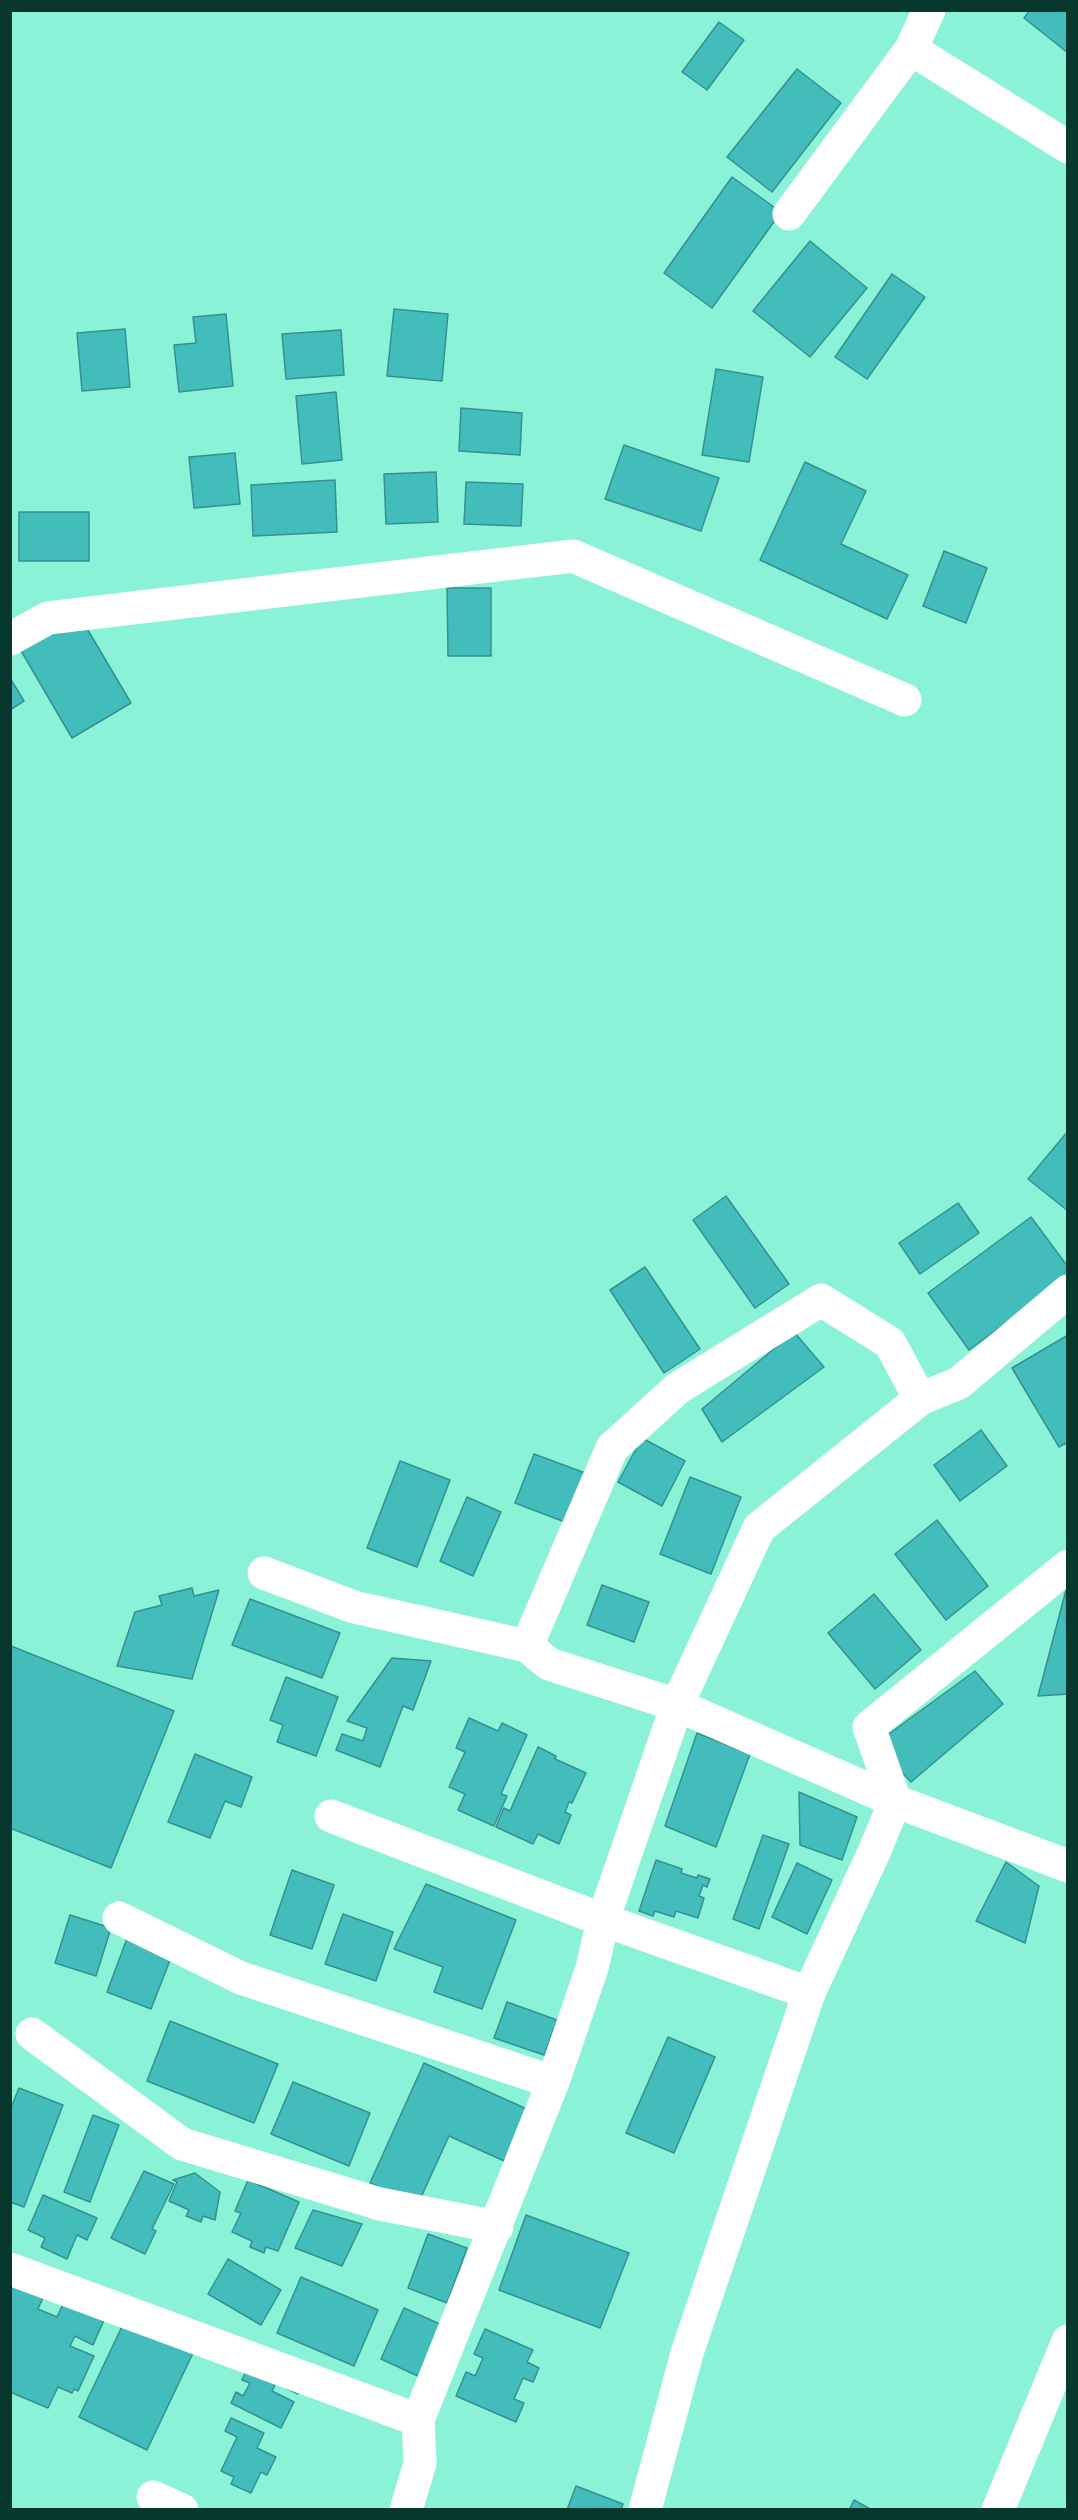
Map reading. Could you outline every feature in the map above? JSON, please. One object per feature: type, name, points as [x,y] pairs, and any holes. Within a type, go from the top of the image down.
[{"type":"street","points":[[789,214],[911,49],[929,10]]},
{"type":"street","points":[[911,49],[1068,147]]},
{"type":"street","points":[[10,639],[48,618],[573,556],[905,700]]},
{"type":"street","points":[[406,2510],[420,2463],[418,2420],[553,2082],[592,1968],[603,1920],[677,1705],[759,1528],[920,1399],[958,1383],[1068,1291]]},
{"type":"street","points":[[527,1646],[612,1448],[678,1388],[821,1300],[890,1343],[920,1399]]},
{"type":"street","points":[[645,2510],[687,2352],[809,1993],[895,1801],[869,1727],[1068,1566]]},
{"type":"street","points":[[264,1573],[354,1607],[527,1646],[549,1664],[677,1705],[895,1801],[1068,1866]]},
{"type":"street","points":[[331,1816],[603,1920],[809,1993]]},
{"type":"street","points":[[118,1918],[241,1978],[553,2082]]},
{"type":"street","points":[[32,2034],[182,2144],[380,2204],[497,2227]]},
{"type":"street","points":[[10,2269],[418,2420]]},
{"type":"street","points":[[998,2510],[1068,2341]]},
{"type":"building","points":[[1030,10],[1068,10],[1068,53],[1024,18]]},
{"type":"building","points":[[719,22],[744,40],[707,90],[682,72]]},
{"type":"building","points":[[797,69],[841,103],[772,192],[727,157]]},
{"type":"building","points":[[732,177],[781,212],[712,308],[664,273]]},
{"type":"building","points":[[810,241],[867,288],[810,357],[753,311]]},
{"type":"building","points":[[892,274],[925,297],[867,379],[835,357]]},
{"type":"building","points":[[394,309],[448,314],[442,381],[387,376]]},
{"type":"building","points":[[226,314],[233,386],[179,392],[174,345],[196,343],[193,317]]},
{"type":"building","points":[[125,329],[130,387],[82,391],[77,333]]},
{"type":"building","points":[[341,330],[344,375],[286,379],[282,334]]},
{"type":"building","points":[[716,369],[763,377],[749,462],[702,455]]},
{"type":"building","points":[[336,392],[342,460],[302,464],[296,396]]},
{"type":"building","points":[[461,408],[522,413],[520,455],[459,451]]},
{"type":"building","points":[[624,445],[719,478],[701,531],[605,499]]},
{"type":"building","points":[[235,453],[240,504],[194,508],[189,457]]},
{"type":"building","points":[[805,462],[866,491],[841,544],[908,575],[887,619],[760,560]]},
{"type":"building","points":[[436,472],[438,522],[386,524],[384,474]]},
{"type":"building","points":[[335,480],[337,532],[253,536],[251,485]]},
{"type":"building","points":[[466,482],[523,484],[521,526],[464,524]]},
{"type":"building","points":[[19,512],[89,512],[89,561],[19,561]]},
{"type":"building","points":[[944,551],[987,568],[966,623],[923,606]]},
{"type":"building","points":[[447,588],[491,588],[491,656],[448,656]]},
{"type":"building","points":[[79,615],[131,703],[72,738],[20,649]]},
{"type":"building","points":[[10,678],[24,701],[10,710]]},
{"type":"building","points":[[1068,1131],[1068,1211],[1028,1179]]},
{"type":"building","points":[[726,1196],[789,1284],[755,1308],[693,1220]]},
{"type":"building","points":[[958,1203],[979,1233],[920,1274],[899,1243]]},
{"type":"building","points":[[1031,1217],[1068,1267],[1068,1277],[969,1350],[928,1293]]},
{"type":"building","points":[[645,1267],[700,1349],[664,1373],[610,1290]]},
{"type":"building","points":[[794,1332],[824,1367],[722,1442],[702,1409]]},
{"type":"building","points":[[1068,1335],[1068,1442],[1059,1447],[1012,1368]]},
{"type":"building","points":[[981,1430],[1007,1466],[960,1501],[934,1465]]},
{"type":"building","points":[[642,1438],[685,1461],[662,1506],[618,1482]]},
{"type":"building","points":[[534,1454],[596,1477],[578,1527],[515,1503]]},
{"type":"building","points":[[400,1461],[450,1480],[417,1567],[367,1548]]},
{"type":"building","points":[[690,1477],[741,1497],[711,1574],[660,1554]]},
{"type":"building","points":[[467,1497],[501,1512],[473,1576],[440,1561]]},
{"type":"building","points":[[937,1520],[988,1586],[946,1620],[895,1554]]},
{"type":"building","points":[[602,1585],[649,1602],[634,1642],[587,1625]]},
{"type":"building","points":[[192,1588],[194,1596],[219,1590],[192,1679],[117,1666],[135,1612],[162,1605],[159,1596]]},
{"type":"building","points":[[1066,1590],[1068,1694],[1038,1696]]},
{"type":"building","points":[[874,1594],[921,1650],[875,1689],[828,1633]]},
{"type":"building","points":[[250,1599],[340,1633],[322,1678],[232,1645]]},
{"type":"building","points":[[11,1646],[174,1711],[111,1868],[10,1828]]},
{"type":"building","points":[[392,1658],[431,1661],[413,1710],[403,1706],[380,1767],[336,1750],[342,1734],[363,1741],[367,1728],[347,1721]]},
{"type":"building","points":[[975,1671],[1003,1704],[911,1782],[875,1744]]},
{"type":"building","points":[[286,1677],[338,1697],[316,1756],[277,1742],[283,1725],[270,1720]]},
{"type":"building","points":[[469,1718],[498,1731],[502,1723],[527,1735],[501,1794],[507,1796],[494,1826],[458,1810],[465,1794],[449,1787],[465,1752],[456,1748]]},
{"type":"building","points":[[697,1733],[750,1754],[716,1847],[665,1826]]},
{"type":"building","points":[[538,1747],[556,1756],[555,1759],[586,1773],[572,1803],[569,1802],[565,1812],[571,1815],[559,1844],[538,1834],[533,1844],[496,1827],[504,1808],[510,1811]]},
{"type":"building","points":[[195,1754],[252,1777],[241,1807],[225,1801],[210,1838],[168,1822]]},
{"type":"building","points":[[799,1792],[857,1817],[842,1860],[800,1845]]},
{"type":"building","points":[[763,1835],[789,1844],[759,1929],[733,1919]]},
{"type":"building","points":[[656,1860],[682,1869],[681,1873],[710,1879],[707,1887],[703,1885],[699,1896],[704,1898],[698,1918],[676,1911],[674,1917],[655,1911],[653,1916],[639,1911]]},
{"type":"building","points":[[1006,1862],[1039,1886],[1025,1943],[976,1921]]},
{"type":"building","points":[[797,1863],[832,1880],[807,1934],[772,1917]]},
{"type":"building","points":[[292,1870],[334,1885],[312,1949],[270,1935]]},
{"type":"building","points":[[426,1884],[516,1920],[482,2009],[434,1992],[443,1967],[394,1949]]},
{"type":"building","points":[[343,1914],[393,1932],[376,1981],[325,1964]]},
{"type":"building","points":[[70,1915],[111,1928],[96,1976],[55,1963]]},
{"type":"building","points":[[129,1933],[174,1950],[151,2009],[107,1992]]},
{"type":"building","points":[[507,2002],[557,2020],[544,2055],[494,2038]]},
{"type":"building","points":[[170,2021],[278,2064],[254,2123],[147,2081]]},
{"type":"building","points":[[668,2037],[715,2057],[674,2153],[626,2133]]},
{"type":"building","points":[[424,2063],[527,2109],[504,2161],[449,2136],[418,2204],[370,2183]]},
{"type":"building","points":[[293,2082],[370,2113],[349,2166],[271,2134]]},
{"type":"building","points":[[19,2088],[63,2105],[24,2207],[10,2202],[10,2110]]},
{"type":"building","points":[[93,2115],[119,2125],[90,2202],[64,2192]]},
{"type":"building","points":[[144,2171],[174,2184],[152,2229],[156,2231],[145,2254],[111,2238]]},
{"type":"building","points":[[195,2173],[220,2192],[215,2220],[203,2216],[201,2222],[186,2216],[189,2210],[169,2201],[177,2182],[173,2180]]},
{"type":"building","points":[[248,2180],[299,2202],[278,2251],[266,2247],[264,2253],[250,2247],[252,2241],[232,2232],[241,2213],[235,2211]]},
{"type":"building","points":[[43,2195],[97,2218],[87,2240],[77,2235],[67,2259],[41,2247],[45,2238],[28,2230]]},
{"type":"building","points":[[313,2210],[362,2224],[342,2266],[295,2248]]},
{"type":"building","points":[[526,2215],[629,2253],[600,2328],[499,2290]]},
{"type":"building","points":[[428,2234],[467,2248],[447,2303],[408,2288]]},
{"type":"building","points":[[228,2259],[281,2290],[261,2325],[208,2294]]},
{"type":"building","points":[[10,2277],[49,2284],[38,2309],[57,2317],[68,2293],[108,2311],[93,2345],[75,2336],[70,2346],[94,2356],[78,2391],[74,2389],[72,2393],[58,2387],[48,2408],[10,2392]]},
{"type":"building","points":[[301,2277],[378,2310],[354,2366],[277,2333]]},
{"type":"building","points":[[404,2308],[442,2325],[420,2377],[381,2359]]},
{"type":"building","points":[[126,2318],[194,2351],[147,2450],[79,2417]]},
{"type":"building","points":[[485,2329],[533,2350],[527,2362],[539,2368],[533,2382],[523,2378],[514,2399],[524,2403],[516,2422],[456,2396],[466,2372],[475,2376],[483,2358],[474,2354]]},
{"type":"building","points":[[253,2356],[301,2388],[298,2394],[276,2383],[272,2391],[294,2402],[281,2428],[231,2403],[236,2392],[243,2396],[250,2383],[242,2380]]},
{"type":"building","points":[[231,2418],[264,2433],[257,2448],[276,2457],[267,2475],[261,2472],[251,2493],[231,2484],[234,2477],[221,2471],[237,2437],[225,2431]]},
{"type":"building","points":[[576,2486],[623,2504],[621,2510],[567,2510]]},
{"type":"building","points":[[854,2500],[872,2510],[849,2510]]}]
